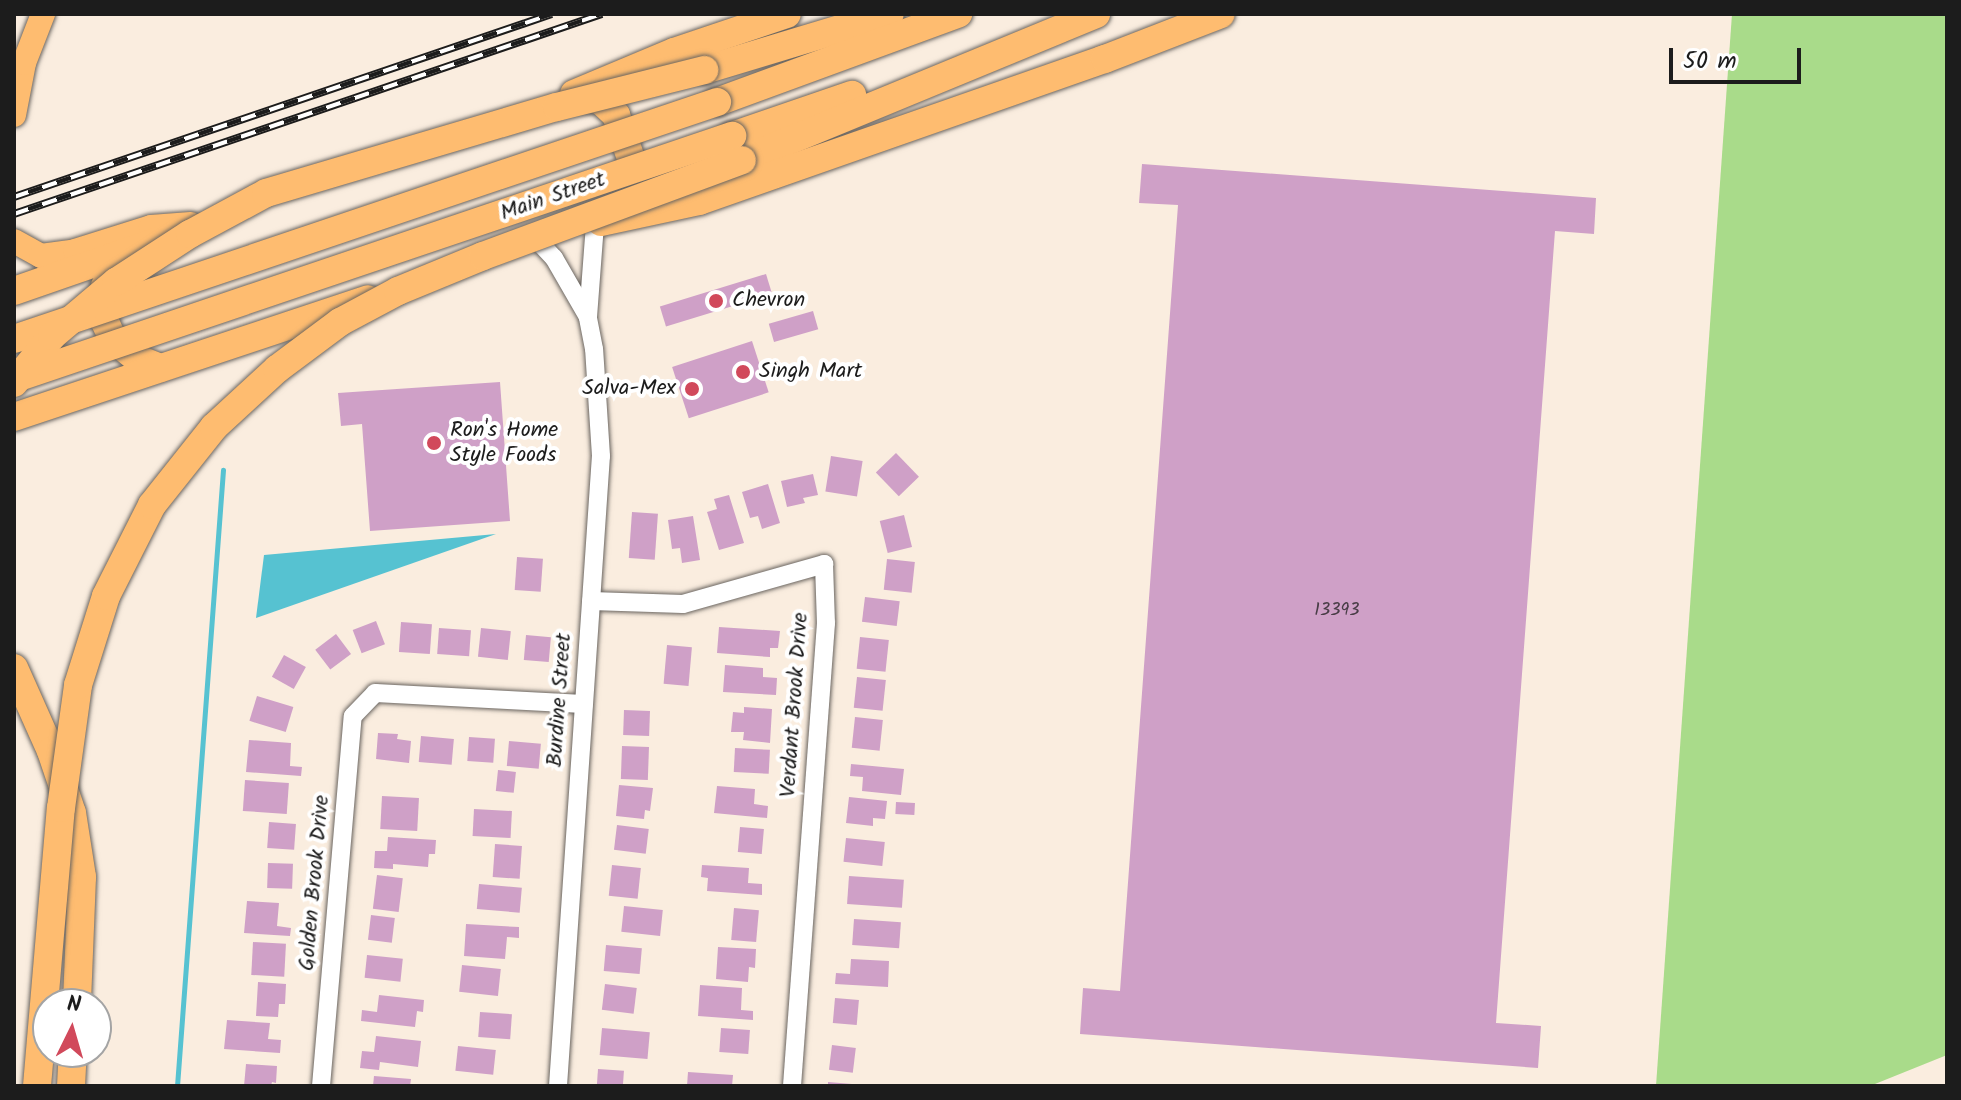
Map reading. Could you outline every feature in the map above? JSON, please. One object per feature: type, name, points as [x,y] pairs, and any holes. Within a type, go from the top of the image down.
[{"type":"highway","points":[[14,291],[564,98],[674,52],[787,14]]},
{"type":"highway","points":[[14,381],[52,336],[116,282],[190,234],[266,193],[557,107],[704,70],[890,14]]},
{"type":"highway","name":"Main Street","points":[[14,339],[717,102],[958,14]]},
{"type":"highway","name":"Main Street","points":[[14,381],[737,148],[1093,14]]},
{"type":"highway","points":[[14,417],[599,222],[699,201],[1105,59],[1221,14]]},
{"type":"highway","points":[[564,98],[584,96],[600,100],[616,115],[637,176],[636,193],[626,209],[599,222]]},
{"type":"highway","points":[[37,1086],[61,808],[78,685],[106,596],[152,505],[214,427],[277,369],[340,322],[398,291],[737,148]]},
{"type":"highway","points":[[126,252],[107,279],[103,300],[105,322],[113,339],[138,359],[160,368]]},
{"type":"highway","points":[[14,668],[51,751],[72,813],[82,877],[78,988]]},
{"type":"main road","points":[[14,115],[24,63],[43,14]]},
{"type":"main road","points":[[14,241],[41,256],[75,251],[151,227],[213,222]]},
{"type":"street","name":"Burdine Street","points":[[558,1086],[601,456],[594,349],[588,317],[599,222]]},
{"type":"street","name":"Burdine Street","points":[[539,242],[554,258],[588,317]]},
{"type":"street","name":"Verdant Brook Drive","points":[[591,601],[683,604],[824,564],[826,623],[792,1086]]},
{"type":"street","name":"Golden Brook Drive","points":[[321,1086],[353,716],[375,693],[584,704]]},
{"type":"green space","points":[[1732,14],[1947,14],[1947,1055],[1870,1086],[1656,1086]]},
{"type":"water","points":[[496,534],[256,618],[264,555]]},
{"type":"building","points":[[1142,164],[1596,198],[1594,234],[1555,231],[1496,1023],[1541,1026],[1538,1068],[1080,1034],[1083,988],[1120,991],[1178,205],[1139,203]]},
{"type":"building","name":"Chevron","points":[[766,274],[772,294],[666,327],[660,306]]},
{"type":"building","points":[[813,311],[818,329],[774,342],[769,324]]},
{"type":"building","points":[[752,341],[769,392],[689,418],[672,367]]},
{"type":"building","name":"Ron's Home Style Foods","points":[[500,382],[510,521],[370,531],[362,424],[341,426],[338,393]]},
{"type":"building","points":[[896,453],[919,477],[899,496],[876,472]]},
{"type":"building","points":[[831,456],[863,461],[857,497],[825,492]]},
{"type":"building","points":[[813,474],[818,495],[803,498],[805,503],[787,507],[781,481]]},
{"type":"building","points":[[768,484],[780,523],[762,529],[758,516],[750,518],[742,492]]},
{"type":"building","points":[[729,495],[744,543],[719,550],[707,512],[717,509],[714,499]]},
{"type":"building","points":[[632,512],[658,514],[655,560],[629,558]]},
{"type":"building","points":[[904,515],[912,547],[888,553],[880,521]]},
{"type":"building","points":[[693,516],[700,560],[682,563],[680,548],[672,549],[668,520]]},
{"type":"building","points":[[517,557],[543,559],[541,592],[515,590]]},
{"type":"building","points":[[887,559],[915,562],[912,593],[884,590]]},
{"type":"building","points":[[865,597],[900,601],[897,626],[862,622]]},
{"type":"building","points":[[376,621],[385,644],[362,653],[353,630]]},
{"type":"building","points":[[401,622],[432,624],[430,654],[399,652]]},
{"type":"building","points":[[719,627],[780,631],[778,648],[770,648],[770,657],[717,653]]},
{"type":"building","points":[[439,628],[471,630],[469,656],[437,654]]},
{"type":"building","points":[[481,628],[511,631],[508,660],[478,657]]},
{"type":"building","points":[[336,634],[351,654],[330,670],[315,650]]},
{"type":"building","points":[[526,635],[551,637],[549,662],[524,660]]},
{"type":"building","points":[[860,637],[889,640],[885,672],[857,669]]},
{"type":"building","points":[[667,645],[692,647],[689,686],[664,684]]},
{"type":"building","points":[[284,655],[306,667],[294,689],[272,677]]},
{"type":"building","points":[[725,665],[763,668],[763,677],[777,678],[776,695],[723,692]]},
{"type":"building","points":[[857,677],[886,680],[883,711],[854,708]]},
{"type":"building","points":[[257,696],[293,707],[286,732],[249,721]]},
{"type":"building","points":[[744,707],[772,709],[770,743],[743,740],[744,732],[731,732],[733,712],[744,713]]},
{"type":"building","points":[[624,710],[650,711],[649,736],[623,735]]},
{"type":"building","points":[[855,717],[883,720],[880,751],[852,748]]},
{"type":"building","points":[[378,733],[398,734],[397,739],[411,741],[409,763],[376,759]]},
{"type":"building","points":[[421,736],[454,739],[452,765],[419,762]]},
{"type":"building","points":[[469,737],[495,739],[493,763],[467,761]]},
{"type":"building","points":[[249,740],[291,743],[290,766],[302,767],[301,776],[246,772]]},
{"type":"building","points":[[509,741],[541,744],[539,769],[507,766]]},
{"type":"building","points":[[622,746],[649,747],[648,780],[621,779]]},
{"type":"building","points":[[735,748],[770,750],[769,774],[734,772]]},
{"type":"building","points":[[851,764],[904,769],[901,795],[862,791],[863,777],[850,776]]},
{"type":"building","points":[[498,770],[516,772],[514,793],[496,791]]},
{"type":"building","points":[[245,780],[289,783],[287,814],[243,811]]},
{"type":"building","points":[[619,785],[653,788],[650,811],[645,810],[644,819],[616,816]]},
{"type":"building","points":[[717,786],[755,789],[754,804],[768,806],[767,818],[714,813]]},
{"type":"building","points":[[382,796],[419,798],[417,831],[380,829]]},
{"type":"building","points":[[849,797],[887,801],[885,819],[873,818],[873,826],[846,823]]},
{"type":"building","points":[[896,802],[915,803],[914,815],[895,814]]},
{"type":"building","points":[[474,809],[512,811],[511,838],[473,836]]},
{"type":"building","points":[[269,822],[296,824],[294,850],[267,848]]},
{"type":"building","points":[[617,825],[649,829],[646,854],[614,850]]},
{"type":"building","points":[[740,827],[764,829],[762,854],[738,852]]},
{"type":"building","points":[[388,837],[436,840],[435,854],[429,854],[428,867],[393,864],[393,869],[374,868],[375,851],[387,851]]},
{"type":"building","points":[[846,838],[885,842],[882,866],[843,862]]},
{"type":"building","points":[[495,844],[522,846],[520,879],[493,877]]},
{"type":"building","points":[[268,863],[293,864],[292,889],[267,888]]},
{"type":"building","points":[[612,865],[641,868],[638,899],[609,896]]},
{"type":"building","points":[[702,865],[749,868],[748,883],[762,884],[762,895],[707,891],[708,878],[701,877]]},
{"type":"building","points":[[377,875],[403,878],[399,912],[373,909]]},
{"type":"building","points":[[849,876],[904,880],[902,908],[847,904]]},
{"type":"building","points":[[479,884],[522,888],[520,913],[477,909]]},
{"type":"building","points":[[247,901],[279,903],[277,926],[291,928],[290,936],[244,933]]},
{"type":"building","points":[[624,906],[663,910],[660,936],[621,932]]},
{"type":"building","points":[[734,908],[759,910],[756,942],[731,940]]},
{"type":"building","points":[[371,915],[395,918],[392,943],[368,940]]},
{"type":"building","points":[[854,919],[901,922],[899,948],[852,945]]},
{"type":"building","points":[[466,924],[519,927],[519,938],[507,937],[505,959],[464,956]]},
{"type":"building","points":[[253,942],[286,944],[284,977],[251,975]]},
{"type":"building","points":[[606,945],[642,948],[640,974],[604,971]]},
{"type":"building","points":[[718,947],[756,949],[755,968],[749,967],[748,982],[716,979]]},
{"type":"building","points":[[367,955],[403,959],[400,982],[365,978]]},
{"type":"building","points":[[851,959],[889,961],[888,987],[835,984],[836,973],[850,974]]},
{"type":"building","points":[[462,965],[501,969],[498,996],[459,992]]},
{"type":"building","points":[[258,982],[286,984],[285,1004],[279,1004],[278,1017],[256,1016]]},
{"type":"building","points":[[605,984],[637,988],[634,1014],[602,1010]]},
{"type":"building","points":[[700,985],[742,988],[741,1010],[753,1011],[753,1020],[698,1016]]},
{"type":"building","points":[[379,995],[424,1000],[423,1012],[417,1011],[415,1027],[361,1021],[362,1010],[377,1012]]},
{"type":"building","points":[[835,998],[859,1000],[857,1025],[833,1023]]},
{"type":"building","points":[[480,1012],[512,1014],[510,1039],[478,1037]]},
{"type":"building","points":[[227,1020],[270,1023],[268,1039],[281,1040],[280,1053],[224,1049]]},
{"type":"building","points":[[602,1028],[650,1032],[647,1059],[600,1055]]},
{"type":"building","points":[[721,1028],[750,1030],[748,1054],[719,1052]]},
{"type":"building","points":[[376,1036],[421,1041],[418,1067],[380,1062],[379,1070],[360,1068],[362,1051],[374,1052]]},
{"type":"building","points":[[832,1045],[856,1048],[853,1073],[829,1070]]},
{"type":"building","points":[[458,1046],[496,1050],[493,1075],[455,1071]]},
{"type":"building","points":[[246,1064],[277,1066],[276,1083],[272,1082],[271,1086],[244,1086]]},
{"type":"building","points":[[598,1069],[624,1071],[623,1086],[597,1086]]},
{"type":"building","points":[[688,1072],[733,1075],[732,1086],[687,1086]]},
{"type":"building","points":[[374,1076],[411,1079],[410,1086],[373,1086]]},
{"type":"building","points":[[828,1082],[852,1084],[852,1086],[828,1086]]},
{"type":"waterway","points":[[177,1086],[223,470]]},
{"type":"railway","points":[[14,197],[552,14]]},
{"type":"railway","points":[[14,214],[602,14]]},
{"type":"place","name":"Chevron","points":[[716,301]]},
{"type":"place","name":"Singh Mart","points":[[743,372]]},
{"type":"place","name":"Salva-Mex","points":[[692,389]]},
{"type":"place","name":"Ron's Home Style Foods","points":[[434,443]]}]
